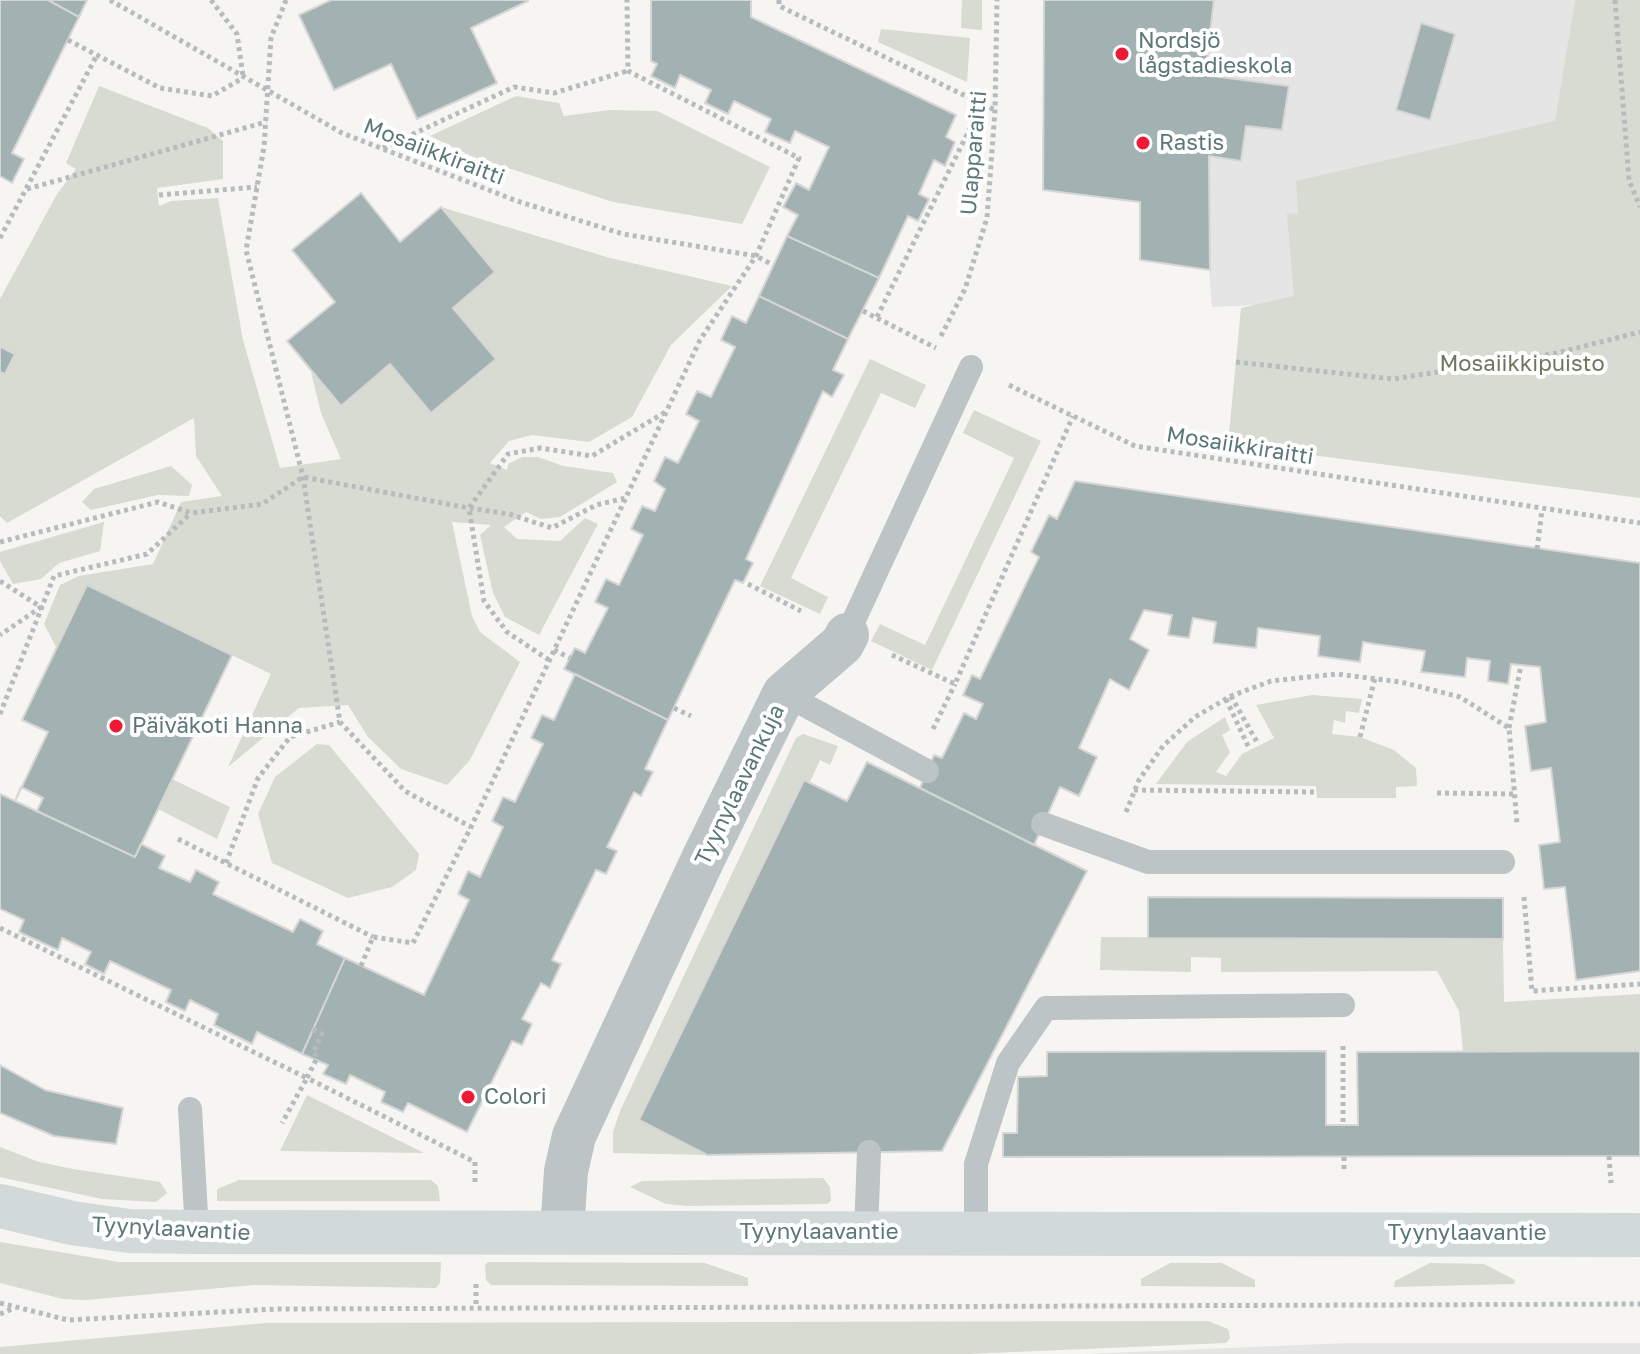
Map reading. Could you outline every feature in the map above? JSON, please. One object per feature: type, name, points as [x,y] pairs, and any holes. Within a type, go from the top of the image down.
[{"type":"street","name":"Tyynylaavankuja","points":[[562,1231],[566,1171],[574,1136],[784,694],[842,644],[847,635]]},
{"type":"street","name":"Tyynylaavantie","points":[[0,1206],[72,1223],[129,1231],[1640,1235]]},
{"type":"lane","name":"Tyynylaavankuja","points":[[847,635],[971,367]]},
{"type":"lane","points":[[784,694],[922,767]]},
{"type":"lane","points":[[1043,824],[1148,862],[1503,862]]},
{"type":"lane","points":[[976,1232],[976,1164],[1008,1063],[1046,1008],[1343,1005]]},
{"type":"lane","points":[[190,1109],[197,1232]]},
{"type":"lane","points":[[866,1232],[869,1152]]},
{"type":"path","name":"Mosaiikkiraitti","points":[[110,0],[342,133],[382,149],[517,201],[623,234],[756,256],[773,265]]},
{"type":"path","points":[[68,40],[160,88],[212,96],[244,77],[237,34],[211,0]]},
{"type":"path","points":[[286,0],[271,38],[266,122],[246,250],[303,477],[340,722],[405,791],[471,827]]},
{"type":"path","points":[[627,0],[628,71]]},
{"type":"path","points":[[779,0],[779,6],[981,106],[995,110]]},
{"type":"path","name":"Ulapparaitti","points":[[936,348],[965,289],[987,218],[995,110],[997,0]]},
{"type":"path","points":[[1615,0],[1629,180],[1640,207]]},
{"type":"path","points":[[0,238],[97,55]]},
{"type":"path","points":[[178,839],[373,937],[413,943],[471,827],[700,340],[756,256],[799,158],[628,71],[554,93],[514,87],[382,149]]},
{"type":"path","points":[[877,317],[981,106]]},
{"type":"path","points":[[27,189],[266,122]]},
{"type":"path","points":[[159,195],[257,187]]},
{"type":"path","name":"Mosaiikkiraitti","points":[[863,311],[1135,446],[1640,523]]},
{"type":"path","points":[[1236,362],[1393,379],[1557,353],[1640,332]]},
{"type":"path","points":[[549,660],[507,632],[484,601],[469,508],[508,454],[540,448],[592,456],[667,411]]},
{"type":"path","points":[[922,767],[955,684],[1073,416]]},
{"type":"path","points":[[0,535],[4,541],[158,502],[191,513],[262,504],[303,477],[509,514],[552,528],[596,505],[626,498]]},
{"type":"path","points":[[1537,549],[1542,510]]},
{"type":"path","points":[[0,714],[54,576],[147,554],[191,513]]},
{"type":"path","points":[[0,581],[41,607]]},
{"type":"path","points":[[748,584],[847,635],[955,684]]},
{"type":"path","points":[[0,635],[41,607]]},
{"type":"path","points":[[554,650],[570,658]]},
{"type":"path","points":[[1518,834],[1509,728],[1521,665]]},
{"type":"path","points":[[1112,851],[1134,790],[1163,746],[1195,717],[1228,698],[1271,681],[1314,675],[1375,678],[1460,697],[1509,728]]},
{"type":"path","points":[[1360,737],[1375,678]]},
{"type":"path","points":[[1228,698],[1258,744]]},
{"type":"path","points":[[1228,698],[1249,748]]},
{"type":"path","points":[[674,708],[691,716]]},
{"type":"path","points":[[226,863],[258,778],[290,737],[340,722]]},
{"type":"path","points":[[1134,790],[1317,792]]},
{"type":"path","points":[[1437,793],[1513,794]]},
{"type":"path","points":[[1523,890],[1532,991],[1640,984]]},
{"type":"path","points":[[0,928],[475,1162]]},
{"type":"path","points":[[361,966],[373,937]]},
{"type":"path","points":[[282,1123],[317,1058],[313,1053],[322,1034],[313,1029]]},
{"type":"path","points":[[1343,1062],[1343,1125]]},
{"type":"path","points":[[1344,1155],[1344,1169]]},
{"type":"path","points":[[1609,1156],[1611,1192]]},
{"type":"path","points":[[0,1303],[13,1309],[68,1320],[277,1309],[1640,1304]]},
{"type":"path","points":[[0,1314],[13,1309]]},
{"type":"shaded area","points":[[1044,0],[1575,0],[1537,240],[1258,305],[1212,307],[1209,270],[1140,260],[1140,203],[1043,190]]},
{"type":"shaded area","points":[[1349,1343],[1640,1343],[1640,1354],[1084,1354]]},
{"type":"green space","points":[[962,0],[982,0],[982,30],[961,28]]},
{"type":"green space","name":"Mosaiikkipuisto","points":[[1575,0],[1640,0],[1640,498],[1228,444],[1241,308],[1294,296],[1287,214],[1298,213],[1296,181],[1555,121]]},
{"type":"green space","points":[[881,29],[970,38],[967,82],[878,42]]},
{"type":"green space","points":[[99,86],[208,128],[223,141],[223,179],[157,188],[159,206],[171,201],[218,198],[243,340],[280,468],[341,459],[321,413],[311,372],[341,405],[390,364],[495,359],[453,308],[495,272],[441,207],[610,258],[732,286],[671,345],[632,417],[589,442],[532,435],[509,441],[490,463],[507,470],[508,464],[522,457],[538,457],[563,466],[613,473],[617,482],[560,517],[541,519],[526,512],[504,527],[517,539],[560,541],[585,518],[598,524],[539,635],[505,617],[493,593],[480,535],[491,525],[452,522],[472,616],[480,632],[520,662],[470,760],[447,785],[401,769],[368,737],[348,705],[299,708],[228,767],[271,674],[87,585],[56,647],[44,624],[60,585],[79,576],[153,564],[181,502],[222,496],[196,456],[194,418],[7,523],[0,516],[0,299],[57,194],[76,169],[66,163]]},
{"type":"green space","points":[[516,96],[559,103],[564,116],[609,110],[657,111],[770,167],[742,224],[613,202],[471,156],[430,136]]},
{"type":"green space","points":[[870,359],[926,385],[915,408],[881,393],[791,578],[828,597],[820,614],[760,586]]},
{"type":"green space","points":[[974,410],[1041,441],[932,670],[871,641],[880,624],[925,645],[1014,458],[963,433]]},
{"type":"green space","points":[[171,466],[192,485],[189,496],[158,495],[91,510],[82,502],[94,489]]},
{"type":"green space","points":[[104,522],[100,551],[59,563],[41,579],[13,584],[0,561],[0,552]]},
{"type":"green space","points":[[1312,695],[1362,699],[1359,713],[1346,711],[1345,723],[1334,720],[1332,734],[1360,737],[1394,750],[1416,768],[1417,786],[1396,787],[1396,798],[1317,798],[1316,786],[1156,784],[1187,742],[1225,717],[1230,730],[1222,735],[1230,752],[1216,772],[1226,776],[1242,754],[1274,738],[1256,705]]},
{"type":"green space","points":[[803,734],[838,746],[830,765],[820,760],[810,782],[804,780],[639,1120],[707,1155],[613,1153],[613,1132],[620,1111],[796,738]]},
{"type":"green space","points":[[317,744],[329,745],[419,854],[416,870],[392,887],[348,898],[272,863],[258,814],[275,777]]},
{"type":"green space","points":[[172,779],[230,807],[217,839],[158,809]]},
{"type":"green space","points":[[1101,937],[1503,939],[1504,1002],[1640,994],[1640,1051],[1463,1051],[1459,1011],[1437,971],[1221,972],[1221,958],[1191,957],[1191,972],[1100,970]]},
{"type":"green space","points":[[307,1095],[424,1153],[280,1151]]},
{"type":"green space","points":[[0,1147],[39,1162],[160,1182],[167,1193],[156,1202],[102,1199],[0,1177]]},
{"type":"green space","points":[[823,1178],[830,1187],[831,1201],[827,1204],[687,1206],[666,1204],[630,1187],[642,1181]]},
{"type":"green space","points":[[239,1180],[431,1180],[438,1186],[440,1201],[217,1201],[217,1189]]},
{"type":"green space","points":[[0,1242],[119,1262],[441,1262],[440,1283],[436,1288],[254,1285],[85,1300],[63,1299],[0,1283]]},
{"type":"green space","points":[[488,1262],[705,1263],[748,1278],[748,1286],[491,1285],[486,1280],[485,1265]]},
{"type":"green space","points":[[1170,1263],[1222,1263],[1255,1280],[1255,1287],[1141,1286],[1141,1279]]},
{"type":"green space","points":[[1430,1263],[1484,1264],[1515,1280],[1514,1284],[1394,1287],[1395,1281]]},
{"type":"green space","points":[[1208,1321],[1228,1329],[1230,1338],[1226,1343],[967,1354],[0,1354],[0,1347],[266,1323]]},
{"type":"building","points":[[0,0],[48,0],[79,17],[12,153],[24,159],[12,183],[0,176]]},
{"type":"building","points":[[48,0],[87,0],[79,17]]},
{"type":"building","points":[[331,0],[528,1],[471,28],[497,83],[417,119],[391,64],[334,90],[299,15]]},
{"type":"building","points":[[651,0],[751,0],[751,17],[956,115],[946,137],[955,142],[945,166],[934,160],[919,194],[929,199],[918,221],[908,216],[879,278],[787,236],[798,215],[783,207],[796,183],[809,190],[829,147],[795,131],[790,143],[765,132],[771,119],[734,101],[728,114],[705,103],[711,90],[680,75],[675,88],[651,76],[657,64],[651,61]]},
{"type":"building","name":"Rastis","points":[[1044,0],[1214,0],[1205,75],[1289,86],[1282,130],[1246,126],[1241,161],[1209,156],[1210,270],[1140,260],[1140,202],[1043,190]]},
{"type":"building","points":[[1421,23],[1455,34],[1430,120],[1396,110]]},
{"type":"building","points":[[361,193],[400,242],[441,207],[495,272],[453,308],[496,359],[431,413],[390,364],[341,406],[287,341],[335,302],[292,250]]},
{"type":"building","points":[[787,236],[879,278],[848,339],[759,296]]},
{"type":"building","points":[[759,296],[848,339],[833,370],[844,375],[832,397],[823,391],[746,559],[753,563],[743,583],[735,580],[668,720],[564,669],[575,648],[585,653],[608,608],[595,602],[606,579],[619,585],[643,535],[631,529],[642,506],[655,511],[665,489],[654,481],[665,457],[678,463],[699,421],[686,414],[697,391],[711,397],[735,347],[721,340],[732,316],[746,323]]},
{"type":"building","points":[[0,347],[15,354],[5,374],[0,372]]},
{"type":"building","points":[[1075,481],[1640,563],[1640,971],[1576,980],[1565,887],[1544,889],[1539,845],[1560,842],[1551,768],[1531,771],[1525,726],[1546,722],[1540,667],[1511,664],[1508,684],[1488,681],[1490,661],[1467,658],[1465,677],[1421,672],[1425,651],[1363,642],[1360,662],[1318,656],[1320,636],[1258,628],[1256,648],[1213,643],[1216,622],[1193,618],[1189,638],[1168,635],[1172,615],[1144,610],[1130,639],[1149,650],[1129,690],[1110,679],[1079,748],[1097,757],[1079,796],[1060,787],[1034,845],[920,788],[934,755],[942,758],[964,713],[976,719],[983,704],[963,695],[972,675],[980,679],[1039,557],[1031,552],[1049,515],[1057,519]]},
{"type":"building","name":"Päiväkoti Hanna","points":[[87,585],[232,655],[135,857],[15,801],[48,732],[22,720]]},
{"type":"building","points":[[575,674],[668,720],[645,769],[653,772],[641,796],[634,792],[607,847],[617,851],[606,874],[596,870],[552,960],[561,964],[550,988],[541,983],[522,1019],[532,1024],[522,1045],[512,1041],[467,1132],[408,1103],[403,1112],[381,1102],[385,1092],[350,1075],[346,1084],[323,1074],[328,1065],[302,1054],[345,958],[424,995],[469,900],[458,894],[468,871],[480,877],[503,827],[492,821],[503,797],[515,802],[543,744],[531,738],[542,715],[554,720]]},
{"type":"building","points":[[867,762],[1087,871],[942,1151],[707,1155],[639,1120],[804,780],[847,801]]},
{"type":"building","points":[[21,787],[43,798],[37,811],[135,857],[141,844],[165,856],[159,868],[190,882],[196,870],[219,882],[213,894],[293,932],[300,919],[323,931],[317,944],[345,958],[302,1054],[257,1032],[252,1044],[214,1025],[218,1014],[190,1000],[185,1011],[166,1002],[171,990],[110,961],[104,974],[85,964],[91,952],[62,938],[58,950],[19,932],[24,920],[0,909],[0,794],[15,801]]},
{"type":"building","points":[[1148,897],[1503,898],[1503,939],[1148,938]]},
{"type":"building","points":[[1326,1051],[1326,1125],[1358,1125],[1357,1052],[1640,1051],[1640,1156],[1003,1157],[1003,1133],[1017,1133],[1018,1077],[1047,1076],[1047,1052]]},
{"type":"building","points":[[0,1065],[45,1090],[123,1108],[116,1144],[54,1136],[0,1113]]},
{"type":"place","name":"Nordsjö lågstadieskola","points":[[1122,54]]},
{"type":"place","name":"Rastis","points":[[1143,143]]},
{"type":"place","name":"Päiväkoti Hanna","points":[[116,726]]},
{"type":"place","name":"Colori","points":[[468,1097]]}]
